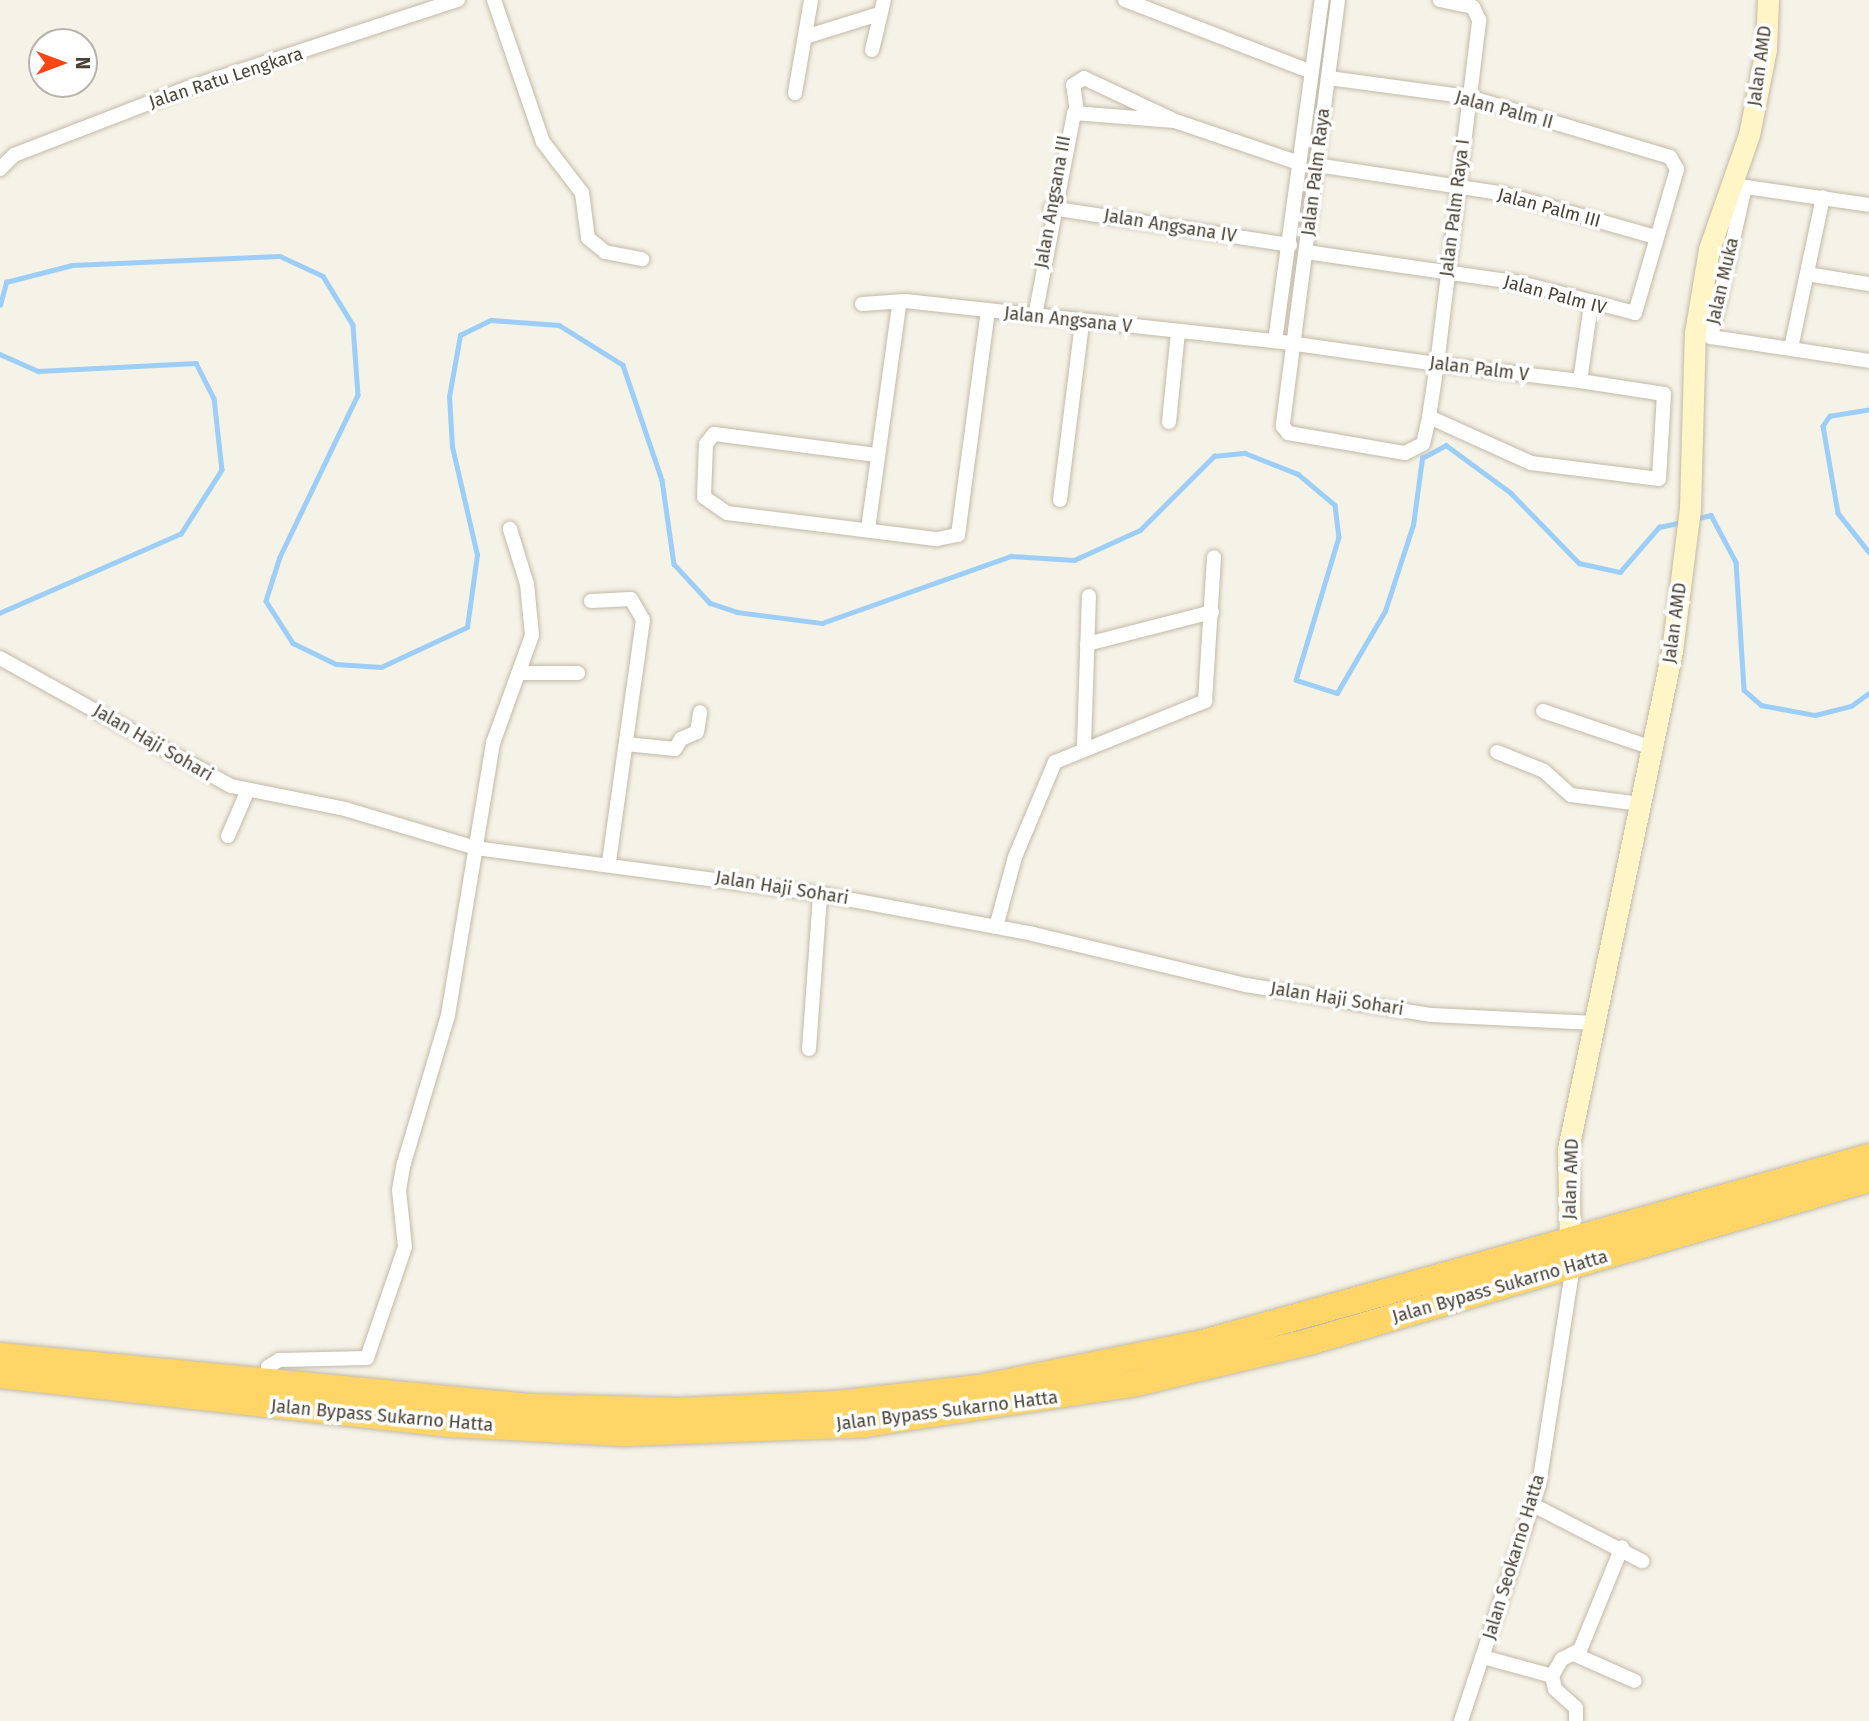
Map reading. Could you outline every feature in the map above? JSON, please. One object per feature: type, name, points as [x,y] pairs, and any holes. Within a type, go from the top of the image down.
[{"type":"highway","name":"Jalan Bypass Sukarno Hatta","points":[[0,1375],[453,1424],[624,1433],[830,1426],[1136,1383],[1723,1212],[1774,1196],[1869,1157]]},
{"type":"highway","name":"Jalan Bypass Sukarno Hatta","points":[[1774,1196],[1869,1179]]},
{"type":"highway","name":"Jalan Bypass Sukarno Hatta","points":[[0,1356],[543,1408],[680,1411],[836,1404],[1119,1362],[1571,1255]]},
{"type":"street","name":"Jalan Ratu Lengkara","points":[[0,169],[7,158],[188,88],[458,0]]},
{"type":"street","points":[[494,0],[544,142],[582,193],[588,238],[605,252],[642,259]]},
{"type":"street","points":[[795,93],[811,0]]},
{"type":"street","points":[[872,50],[878,14],[884,0]]},
{"type":"street","points":[[1125,0],[1150,4],[1312,72]]},
{"type":"street","points":[[1275,341],[1322,0]]},
{"type":"street","name":"Jalan Palm Raya","points":[[1338,0],[1283,426],[1287,433],[1405,453],[1423,444],[1429,417]]},
{"type":"street","name":"Jalan Palm Raya I","points":[[1429,417],[1469,97],[1476,11],[1440,0]]},
{"type":"street","name":"Jalan AMD","points":[[1571,1255],[1568,1149],[1652,748],[1688,533],[1695,333],[1709,249],[1739,186],[1766,49],[1768,0]]},
{"type":"street","points":[[805,37],[878,14]]},
{"type":"street","points":[[1077,112],[1073,85],[1084,78],[1175,121]]},
{"type":"street","name":"Jalan Palm II","points":[[1328,78],[1469,97],[1676,162],[1656,237]]},
{"type":"street","name":"Jalan Angsana III","points":[[1035,316],[1068,118],[1077,112],[1175,121],[1299,163]]},
{"type":"street","name":"Jalan Palm III","points":[[1316,165],[1500,193],[1656,237]]},
{"type":"street","points":[[1739,186],[1869,205]]},
{"type":"street","name":"Jalan Muka","points":[[1739,186],[1710,331],[1715,340],[1791,348]]},
{"type":"street","points":[[1823,197],[1791,348],[1869,361]]},
{"type":"street","name":"Jalan Angsana IV","points":[[1051,208],[1290,245]]},
{"type":"street","name":"Jalan Palm IV","points":[[1306,252],[1521,283],[1591,305],[1638,312],[1656,237]]},
{"type":"street","points":[[1807,274],[1869,284]]},
{"type":"street","name":"Jalan Angsana V","points":[[863,304],[899,306],[905,301],[1082,323],[1275,341]]},
{"type":"street","points":[[1580,381],[1591,305]]},
{"type":"street","points":[[868,529],[876,455],[899,306]]},
{"type":"street","points":[[876,455],[723,433],[706,444],[704,497],[718,511],[937,539],[958,535],[988,311]]},
{"type":"street","points":[[1060,500],[1082,323]]},
{"type":"street","points":[[1169,422],[1178,332]]},
{"type":"street","name":"Jalan Palm V","points":[[1275,341],[1664,394],[1663,474],[1656,479],[1531,463],[1429,417]]},
{"type":"street","points":[[266,1382],[268,1367],[279,1360],[358,1362],[373,1351],[405,1247],[399,1190],[404,1163],[448,1015],[500,716],[522,673],[532,612],[510,529]]},
{"type":"street","points":[[996,927],[1015,858],[1055,762],[1084,745],[1205,701],[1214,557]]},
{"type":"street","points":[[1084,745],[1089,596]]},
{"type":"street","points":[[591,601],[631,599],[642,611],[609,862]]},
{"type":"street","points":[[1087,644],[1212,612]]},
{"type":"street","name":"Jalan Haji Sohari","points":[[0,658],[204,775],[247,792],[345,809],[476,848],[609,862],[820,894],[996,927],[1259,987],[1482,1021],[1595,1023]]},
{"type":"street","points":[[522,673],[578,673]]},
{"type":"street","points":[[1543,711],[1652,748]]},
{"type":"street","points":[[626,744],[676,749],[682,738],[697,732],[700,712]]},
{"type":"street","points":[[1497,752],[1544,771],[1571,795],[1640,804]]},
{"type":"street","points":[[228,836],[247,792]]},
{"type":"street","points":[[809,1049],[820,894]]},
{"type":"street","name":"Jalan Seokarno Hatta","points":[[1461,1721],[1533,1505],[1571,1255]]},
{"type":"street","points":[[1533,1505],[1622,1547],[1642,1561]]},
{"type":"street","points":[[1576,1655],[1622,1547]]},
{"type":"street","points":[[1576,1721],[1576,1708],[1555,1689],[1552,1676],[1562,1659],[1576,1655],[1635,1681]]},
{"type":"street","points":[[1483,1657],[1552,1676]]},
{"type":"waterway","points":[[0,305],[6,282],[72,265],[280,256],[323,276],[353,325],[358,395],[280,557],[266,601],[293,643],[336,664],[381,667],[467,627],[477,555],[452,447],[449,397],[460,335],[491,320],[559,325],[623,365],[662,480],[674,564],[710,603],[737,612],[822,623],[1011,556],[1074,560],[1140,530],[1214,456],[1245,453],[1298,474],[1335,505],[1339,537],[1296,680],[1337,693],[1385,611],[1413,525],[1422,458],[1446,445],[1511,493],[1579,563],[1620,572],[1659,527],[1683,522]]},
{"type":"waterway","points":[[0,354],[38,371],[196,363],[214,398],[222,470],[181,534],[0,613]]},
{"type":"waterway","points":[[1869,410],[1830,416],[1823,426],[1838,513],[1869,552]]},
{"type":"waterway","points":[[1694,519],[1711,515],[1736,562],[1744,690],[1761,705],[1815,715],[1851,706],[1869,693]]}]
